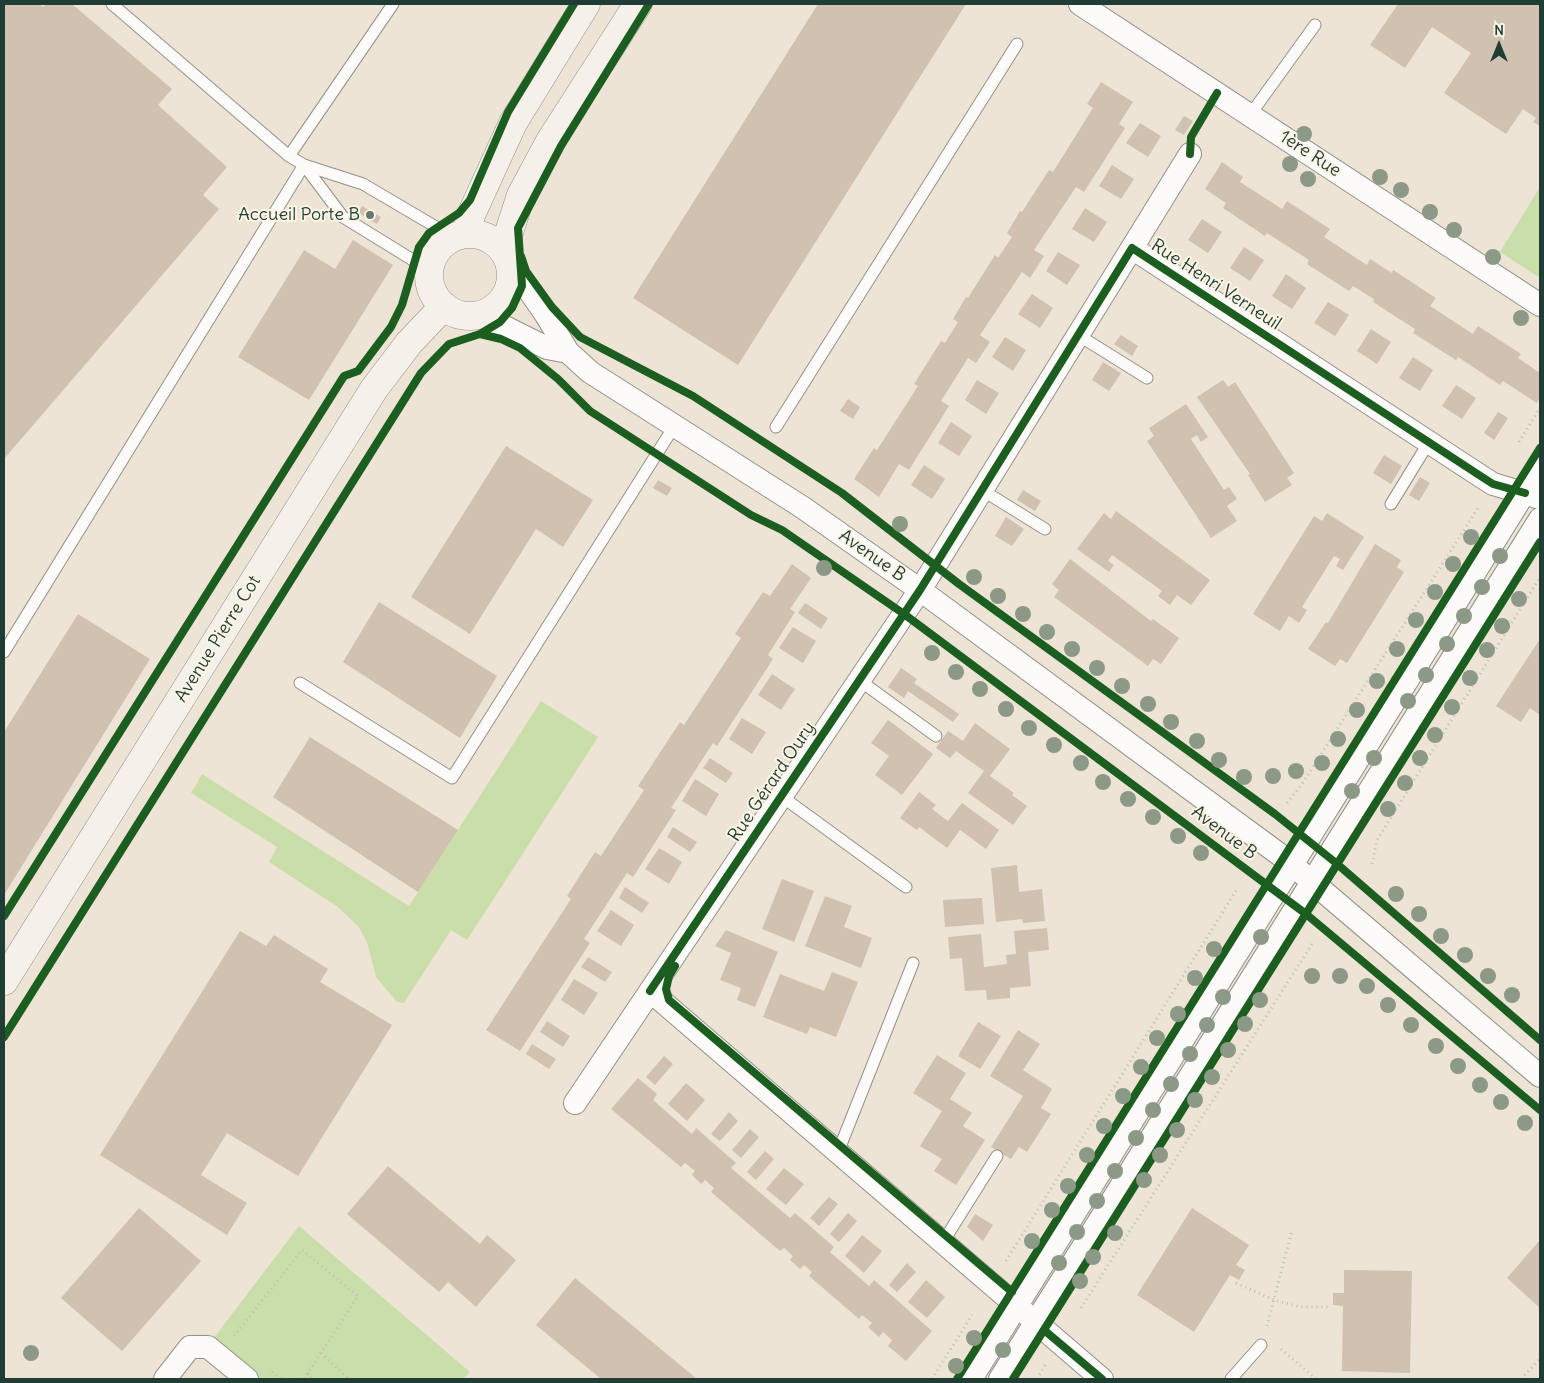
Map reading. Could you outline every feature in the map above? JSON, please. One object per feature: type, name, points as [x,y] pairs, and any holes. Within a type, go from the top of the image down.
[{"type":"street","points":[[460,236],[513,123],[586,4]]},
{"type":"street","points":[[507,257],[521,195],[550,141],[638,4]]},
{"type":"street","name":"1ère Rue","points":[[1080,4],[1540,305]]},
{"type":"street","name":"Rue Henri Verneuil","points":[[920,590],[1190,154]]},
{"type":"street","points":[[480,235],[493,241],[507,257],[512,276],[509,289],[503,300],[493,309],[474,315],[455,313],[444,306],[435,296],[430,284],[429,270],[433,257],[441,246],[460,236],[480,235]]},
{"type":"street","name":"Rue Henri Verneuil","points":[[1132,248],[1493,484],[1532,495]]},
{"type":"street","name":"Avenue B","points":[[507,257],[568,352],[590,372],[802,506],[920,590],[1312,881],[1540,1076]]},
{"type":"street","name":"Avenue Pierre Cot","points":[[4,981],[374,390],[409,343],[444,306]]},
{"type":"street","name":"Avenue B","points":[[474,315],[501,325],[547,348],[568,352]]},
{"type":"street","points":[[971,1379],[1292,866],[1532,495],[1540,468]]},
{"type":"street","points":[[1000,1379],[1040,1326],[1312,881],[1540,519]]},
{"type":"street","name":"Rue Gérard Oury","points":[[575,1103],[920,590]]},
{"type":"street","points":[[650,992],[1102,1379]]},
{"type":"street","points":[[165,1379],[190,1347],[208,1347],[247,1379]]},
{"type":"lane","points":[[112,4],[289,156],[304,165],[363,184],[460,236]]},
{"type":"lane","points":[[289,156],[393,4]]},
{"type":"lane","points":[[1250,115],[1315,24]]},
{"type":"lane","points":[[776,427],[1017,44]]},
{"type":"lane","points":[[304,165],[343,217],[429,270]]},
{"type":"lane","points":[[4,652],[304,165]]},
{"type":"lane","points":[[1078,335],[1147,378]]},
{"type":"lane","points":[[300,683],[452,778],[675,425]]},
{"type":"lane","points":[[1391,504],[1429,442]]},
{"type":"lane","points":[[982,490],[1045,529]]},
{"type":"lane","points":[[860,680],[936,736]]},
{"type":"lane","points":[[782,796],[906,887]]},
{"type":"lane","points":[[838,1152],[913,963]]},
{"type":"lane","points":[[943,1242],[997,1156]]},
{"type":"lane","points":[[1231,1379],[1263,1340]]},
{"type":"path","points":[[1519,442],[1540,408]]},
{"type":"path","points":[[1287,803],[1302,784],[1478,508]]},
{"type":"path","points":[[1372,864],[1377,840],[1540,577]]},
{"type":"path","points":[[1006,1262],[1237,889]]},
{"type":"path","points":[[1081,1308],[1312,944]]},
{"type":"path","points":[[1263,1340],[1292,1230]]},
{"type":"path","points":[[232,1338],[302,1250],[358,1296],[304,1379]]},
{"type":"path","points":[[1236,1283],[1274,1300],[1301,1306],[1331,1307]]},
{"type":"path","points":[[932,1379],[972,1315]]},
{"type":"path","points":[[1279,1348],[1316,1379]]},
{"type":"path","points":[[321,1354],[349,1379]]},
{"type":"path","points":[[1521,1379],[1540,1359]]},
{"type":"path","points":[[1037,1379],[1046,1364]]},
{"type":"path","points":[[267,1368],[281,1379]]},
{"type":"path","points":[[308,1373],[312,1379]]},
{"type":"green space","points":[[1540,187],[1540,278],[1500,252]]},
{"type":"green space","points":[[541,701],[598,737],[467,940],[451,930],[404,1003],[397,1002],[376,977],[367,942],[358,926],[338,907],[269,862],[277,847],[191,793],[202,774],[409,906]]},
{"type":"green space","points":[[299,1226],[470,1372],[463,1379],[259,1379],[213,1339]]},
{"type":"building","points":[[4,4],[39,4],[43,7],[46,4],[72,4],[172,89],[158,105],[227,167],[203,195],[219,209],[4,459]]},
{"type":"building","points":[[818,4],[966,4],[738,365],[633,298]]},
{"type":"building","points":[[1398,4],[1540,4],[1540,126],[1533,122],[1536,118],[1523,109],[1506,134],[1444,93],[1471,53],[1432,27],[1405,68],[1370,45]]},
{"type":"building","points":[[1101,82],[1133,102],[1119,124],[1125,128],[1084,192],[1076,187],[1034,250],[1044,256],[1030,278],[1022,272],[980,335],[990,342],[976,363],[968,358],[941,401],[949,406],[909,470],[899,464],[879,497],[854,479],[874,448],[877,450],[918,386],[914,384],[941,341],[945,343],[958,322],[953,319],[966,297],[968,298],[995,255],[998,258],[1012,237],[1007,233],[1020,211],[1022,212],[1049,170],[1053,172],[1093,108],[1087,104]]},
{"type":"building","points":[[1184,116],[1193,121],[1184,135],[1175,130]]},
{"type":"building","points":[[1140,123],[1161,136],[1148,157],[1126,143]]},
{"type":"building","points":[[1222,162],[1243,177],[1240,182],[1282,209],[1287,201],[1330,229],[1324,237],[1367,265],[1370,259],[1392,273],[1393,270],[1436,298],[1430,306],[1473,334],[1478,326],[1521,354],[1518,358],[1540,373],[1540,397],[1537,403],[1503,381],[1500,385],[1458,357],[1456,360],[1413,333],[1415,329],[1373,302],[1374,299],[1353,286],[1349,291],[1307,264],[1309,260],[1267,233],[1265,236],[1223,208],[1226,203],[1205,189]]},
{"type":"building","points":[[1112,165],[1134,179],[1121,199],[1099,186]]},
{"type":"building","name":"Accueil Porte B","points":[[362,206],[381,217],[377,224],[358,213]]},
{"type":"building","points":[[1085,208],[1107,222],[1094,242],[1072,229]]},
{"type":"building","points":[[1202,219],[1222,232],[1208,253],[1188,240]]},
{"type":"building","points":[[353,240],[393,265],[309,400],[238,357],[304,250],[335,269]]},
{"type":"building","points":[[1244,247],[1264,260],[1250,281],[1230,268]]},
{"type":"building","points":[[1058,252],[1080,265],[1067,285],[1046,271]]},
{"type":"building","points":[[1286,274],[1306,288],[1292,309],[1272,296]]},
{"type":"building","points":[[1032,294],[1053,308],[1040,328],[1018,314]]},
{"type":"building","points":[[1328,302],[1349,315],[1335,336],[1314,323]]},
{"type":"building","points":[[1371,329],[1391,342],[1377,364],[1357,351]]},
{"type":"building","points":[[1121,335],[1138,346],[1132,356],[1114,344]]},
{"type":"building","points":[[1005,337],[1026,350],[1013,371],[992,357]]},
{"type":"building","points":[[1413,357],[1433,370],[1420,391],[1399,378]]},
{"type":"building","points":[[1103,362],[1121,373],[1109,391],[1092,380]]},
{"type":"building","points":[[977,380],[999,393],[986,414],[965,400]]},
{"type":"building","points":[[1223,380],[1228,387],[1235,382],[1294,473],[1287,478],[1292,485],[1265,502],[1248,475],[1250,474],[1197,397]]},
{"type":"building","points":[[1456,385],[1476,398],[1462,419],[1442,406]]},
{"type":"building","points":[[848,399],[860,407],[853,419],[840,411]]},
{"type":"building","points":[[1186,404],[1208,437],[1201,442],[1197,435],[1191,439],[1224,490],[1229,487],[1237,499],[1227,506],[1237,521],[1211,538],[1147,441],[1154,436],[1149,428]]},
{"type":"building","points":[[1498,412],[1508,418],[1494,440],[1484,433]]},
{"type":"building","points":[[951,422],[972,436],[959,456],[938,443]]},
{"type":"building","points":[[506,446],[593,500],[563,547],[536,529],[470,634],[411,597]]},
{"type":"building","points":[[1384,455],[1402,466],[1391,484],[1373,473]]},
{"type":"building","points":[[924,465],[945,479],[932,499],[911,485]]},
{"type":"building","points":[[1420,477],[1430,483],[1419,501],[1409,495]]},
{"type":"building","points":[[658,480],[672,488],[667,496],[653,488]]},
{"type":"building","points":[[1023,490],[1041,501],[1035,511],[1017,500]]},
{"type":"building","points":[[1116,511],[1210,580],[1191,605],[1177,595],[1170,605],[1158,596],[1162,591],[1112,555],[1108,561],[1114,565],[1109,572],[1077,549],[1104,513],[1111,519]]},
{"type":"building","points":[[1327,513],[1364,537],[1343,570],[1336,566],[1340,559],[1334,556],[1302,607],[1307,610],[1299,623],[1289,616],[1280,631],[1253,614],[1314,516],[1322,521]]},
{"type":"building","points":[[1006,517],[1024,529],[1012,546],[995,536]]},
{"type":"building","points":[[1375,544],[1401,560],[1397,567],[1404,572],[1347,663],[1340,659],[1335,666],[1308,649],[1326,622],[1328,623]]},
{"type":"building","points":[[1070,559],[1151,621],[1153,619],[1179,638],[1161,664],[1153,659],[1148,666],[1054,597],[1059,590],[1052,584]]},
{"type":"building","points":[[792,564],[811,578],[790,609],[795,612],[768,655],[773,659],[717,746],[713,743],[671,808],[676,810],[633,877],[627,873],[584,939],[590,943],[520,1051],[486,1030],[571,899],[567,896],[595,852],[601,856],[644,790],[638,786],[680,722],[684,725],[741,638],[735,634],[763,592],[770,596]]},
{"type":"building","points":[[379,602],[497,676],[460,738],[343,662]]},
{"type":"building","points":[[805,603],[828,618],[821,629],[798,613]]},
{"type":"building","points":[[78,614],[150,659],[4,895],[4,732]]},
{"type":"building","points":[[793,627],[816,641],[803,663],[779,648]]},
{"type":"building","points":[[1540,639],[1540,715],[1530,708],[1521,722],[1496,706]]},
{"type":"building","points":[[901,668],[917,679],[914,683],[959,714],[953,722],[908,691],[904,698],[888,687]]},
{"type":"building","points":[[772,674],[795,689],[781,710],[758,695]]},
{"type":"building","points":[[742,718],[766,732],[752,754],[729,739]]},
{"type":"building","points":[[888,720],[933,754],[902,795],[875,775],[889,756],[871,743]]},
{"type":"building","points":[[975,723],[1010,749],[990,776],[1014,793],[1012,795],[1027,806],[1013,825],[968,793],[984,771],[956,751],[950,758],[936,748],[948,731],[963,741]]},
{"type":"building","points":[[310,737],[458,830],[418,892],[273,797]]},
{"type":"building","points":[[710,758],[733,773],[726,783],[703,768]]},
{"type":"building","points":[[695,779],[719,794],[706,816],[682,801]]},
{"type":"building","points":[[919,792],[936,805],[932,809],[948,821],[962,803],[999,830],[986,849],[960,830],[947,848],[919,827],[917,830],[900,818]]},
{"type":"building","points":[[673,827],[697,842],[690,852],[667,837]]},
{"type":"building","points":[[659,848],[682,862],[669,884],[645,869]]},
{"type":"building","points":[[1017,865],[1019,892],[1042,889],[1045,921],[1023,923],[1022,919],[996,922],[991,868]]},
{"type":"building","points":[[782,879],[814,891],[794,942],[762,929]]},
{"type":"building","points":[[625,887],[649,903],[642,913],[619,898]]},
{"type":"building","points":[[825,896],[852,906],[844,927],[872,938],[861,968],[805,946]]},
{"type":"building","points":[[982,898],[984,924],[945,927],[943,900]]},
{"type":"building","points":[[611,910],[634,925],[621,946],[597,931]]},
{"type":"building","points":[[1047,928],[1049,950],[1028,952],[1031,986],[1010,988],[1010,998],[987,1000],[986,990],[965,991],[962,958],[950,959],[948,937],[981,934],[984,967],[1007,964],[1006,955],[1016,954],[1014,931]]},
{"type":"building","points":[[726,930],[778,952],[755,1007],[737,1000],[741,988],[720,980],[731,953],[715,946]]},
{"type":"building","points":[[240,931],[266,946],[274,935],[328,969],[320,982],[392,1025],[298,1176],[227,1133],[201,1175],[247,1203],[227,1235],[100,1155]]},
{"type":"building","points":[[588,957],[612,972],[605,982],[581,967]]},
{"type":"building","points":[[832,972],[858,982],[836,1037],[810,1027],[807,1034],[763,1017],[780,974],[824,991]]},
{"type":"building","points":[[574,979],[598,993],[584,1015],[561,1000]]},
{"type":"building","points":[[547,1021],[570,1036],[563,1047],[540,1032]]},
{"type":"building","points":[[978,1022],[1001,1036],[980,1069],[958,1056]]},
{"type":"building","points":[[1018,1030],[1040,1044],[1023,1070],[1052,1089],[1041,1108],[1051,1114],[1027,1152],[1019,1147],[1011,1159],[991,1147],[1023,1096],[990,1076]]},
{"type":"building","points":[[532,1044],[556,1059],[549,1069],[526,1054]]},
{"type":"building","points":[[937,1055],[966,1073],[950,1099],[972,1113],[963,1126],[985,1140],[956,1185],[934,1171],[942,1159],[920,1146],[942,1111],[913,1093]]},
{"type":"building","points":[[664,1056],[673,1064],[655,1085],[646,1077]]},
{"type":"building","points":[[638,1078],[657,1094],[653,1100],[692,1134],[696,1128],[736,1163],[731,1168],[790,1218],[795,1213],[834,1247],[830,1252],[869,1286],[874,1280],[932,1331],[906,1361],[888,1346],[892,1340],[883,1332],[879,1337],[868,1327],[872,1323],[862,1315],[859,1319],[809,1276],[812,1272],[804,1265],[800,1269],[790,1260],[793,1256],[784,1248],[780,1251],[711,1192],[714,1188],[705,1180],[701,1184],[692,1175],[695,1171],[685,1163],[681,1167],[611,1109]]},
{"type":"building","points":[[686,1083],[705,1100],[687,1121],[668,1104]]},
{"type":"building","points":[[729,1112],[738,1121],[720,1141],[711,1134]]},
{"type":"building","points":[[750,1129],[759,1137],[741,1158],[732,1150]]},
{"type":"building","points":[[765,1151],[774,1159],[756,1180],[747,1172]]},
{"type":"building","points":[[388,1166],[480,1244],[487,1235],[516,1260],[476,1307],[448,1282],[439,1292],[347,1214]]},
{"type":"building","points":[[784,1168],[804,1184],[786,1205],[766,1189]]},
{"type":"building","points":[[829,1197],[838,1204],[819,1226],[810,1218]]},
{"type":"building","points":[[139,1208],[201,1261],[122,1351],[61,1298]]},
{"type":"building","points":[[1192,1208],[1249,1245],[1236,1265],[1245,1270],[1239,1280],[1230,1275],[1194,1332],[1137,1295]]},
{"type":"building","points":[[848,1213],[857,1221],[839,1242],[830,1234]]},
{"type":"building","points":[[975,1214],[993,1225],[983,1241],[967,1227]]},
{"type":"building","points":[[862,1235],[882,1251],[864,1273],[845,1256]]},
{"type":"building","points":[[1540,1240],[1540,1308],[1507,1278]]},
{"type":"building","points":[[907,1263],[916,1272],[897,1292],[889,1285]]},
{"type":"building","points":[[1344,1270],[1412,1271],[1410,1373],[1342,1371],[1343,1306],[1333,1305],[1333,1293],[1344,1293]]},
{"type":"building","points":[[575,1278],[697,1379],[601,1379],[536,1325]]},
{"type":"building","points":[[926,1280],[945,1297],[927,1318],[908,1302]]},
{"type":"cycle path","points":[[4,916],[344,376],[358,371],[391,327],[402,305],[419,247],[429,233],[459,213],[470,200],[508,112],[574,4]]},
{"type":"cycle path","points":[[4,1037],[421,373],[449,344],[480,334],[500,322],[512,308],[522,286],[518,228],[561,146],[649,4]]},
{"type":"cycle path","points":[[1190,154],[1191,137],[1217,93]]},
{"type":"cycle path","points":[[650,991],[920,590],[1132,248],[1493,484],[1525,493]]},
{"type":"cycle path","points":[[521,256],[526,271],[552,307],[580,337],[693,396],[842,493],[959,584],[1275,814],[1336,863],[1540,1040]]},
{"type":"cycle path","points":[[480,334],[501,339],[520,348],[558,379],[590,411],[751,515],[782,530],[904,614],[1306,914],[1540,1110]]},
{"type":"cycle path","points":[[957,1379],[1540,448]]},
{"type":"cycle path","points":[[1013,1379],[1540,542]]},
{"type":"cycle path","points":[[675,966],[669,976],[666,989],[669,1000],[1012,1292]]},
{"type":"cycle path","points":[[1044,1330],[1102,1379]]},
{"type":"place","name":"Accueil Porte B","points":[[370,215]]}]
